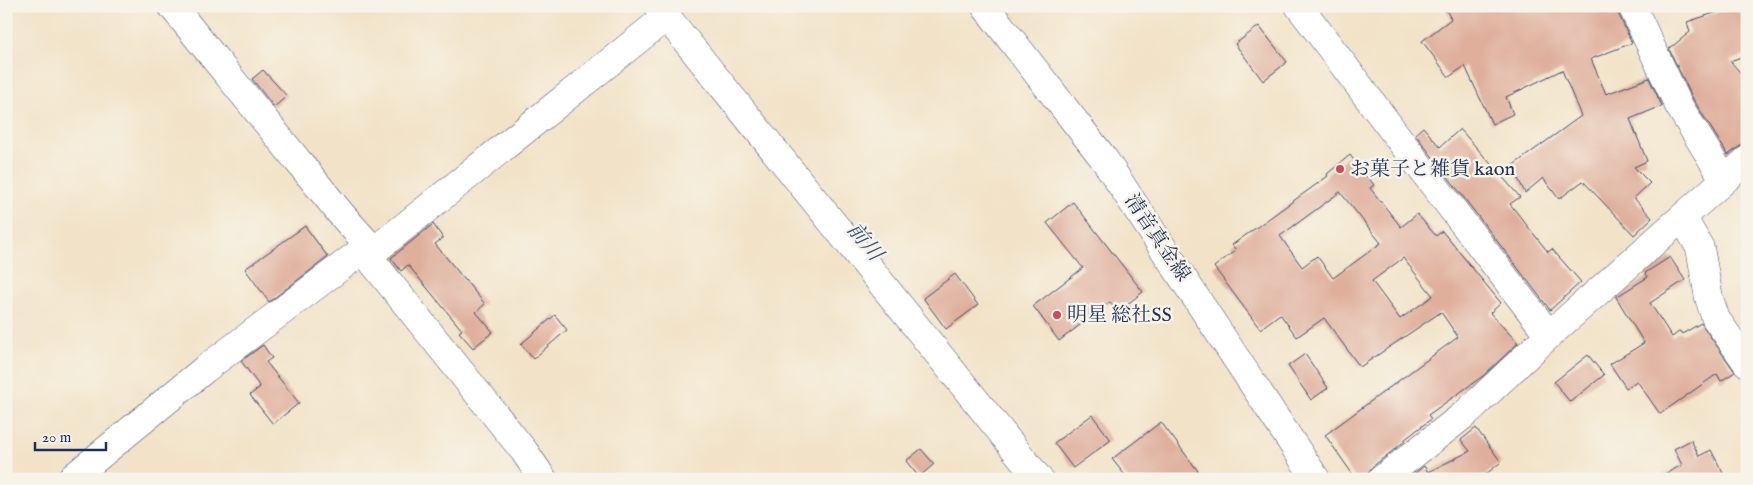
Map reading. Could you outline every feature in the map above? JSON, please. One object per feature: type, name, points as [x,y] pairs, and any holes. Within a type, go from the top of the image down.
[{"type":"street","points":[[172,6],[341,214],[543,479]]},
{"type":"street","name":"清音真金線","points":[[985,6],[1104,159],[1316,479]]},
{"type":"street","points":[[1299,6],[1549,334]]},
{"type":"street","points":[[1632,6],[1680,106],[1724,179]]},
{"type":"street","points":[[71,479],[205,369],[368,251],[664,10],[1039,479]]},
{"type":"street","points":[[1382,479],[1465,414],[1549,334],[1747,160]]},
{"type":"street","points":[[1683,218],[1700,248],[1709,298],[1716,319],[1747,363]]},
{"type":"building","points":[[1444,6],[1617,6],[1618,13],[1632,43],[1591,59],[1606,94],[1649,78],[1662,106],[1630,119],[1647,161],[1634,167],[1650,183],[1634,198],[1652,218],[1634,235],[1583,181],[1559,199],[1543,178],[1525,193],[1512,166],[1581,116],[1562,70],[1506,97],[1513,114],[1492,124],[1465,66],[1449,77],[1422,41],[1451,19]]},
{"type":"building","points":[[1722,6],[1747,6],[1747,55],[1730,61],[1747,80],[1747,141],[1728,155],[1693,99],[1669,49],[1690,32],[1687,22],[1723,10]]},
{"type":"building","points":[[1259,26],[1287,62],[1263,81],[1235,44]]},
{"type":"building","points":[[263,70],[287,96],[274,107],[252,79]]},
{"type":"building","points":[[1423,127],[1440,147],[1460,129],[1520,197],[1510,204],[1548,252],[1552,249],[1581,282],[1550,310],[1415,134]]},
{"type":"building","points":[[1350,155],[1374,185],[1370,188],[1401,227],[1417,214],[1436,236],[1442,231],[1501,303],[1490,313],[1518,343],[1483,376],[1428,415],[1431,419],[1372,467],[1367,479],[1356,479],[1325,435],[1458,337],[1441,312],[1360,367],[1324,318],[1297,337],[1280,314],[1260,329],[1214,267],[1236,250],[1232,245],[1328,176],[1327,174]],"holes":[[[1340,192],[1381,243],[1333,278],[1317,256],[1302,267],[1280,236]],[[1403,258],[1433,296],[1400,319],[1372,281]]]},
{"type":"building","points":[[1073,202],[1143,292],[1117,312],[1110,302],[1059,341],[1033,306],[1083,268],[1047,223]]},
{"type":"building","points":[[433,224],[443,238],[435,244],[485,304],[476,312],[493,332],[473,348],[459,332],[462,330],[408,265],[401,271],[391,258]]},
{"type":"building","points":[[305,226],[328,257],[269,302],[245,269]]},
{"type":"building","points":[[1670,257],[1685,280],[1650,303],[1672,337],[1680,331],[1682,334],[1701,323],[1735,372],[1721,381],[1717,374],[1660,414],[1637,381],[1626,388],[1610,364],[1644,343],[1616,297],[1648,277],[1645,273]]},
{"type":"building","points":[[955,274],[978,305],[946,329],[923,298]]},
{"type":"building","points":[[555,315],[567,330],[533,359],[521,344]]},
{"type":"building","points":[[263,345],[272,358],[266,362],[299,403],[273,424],[250,395],[260,387],[241,361]]},
{"type":"building","points":[[1305,354],[1328,388],[1311,400],[1288,366]]},
{"type":"building","points":[[1588,355],[1604,375],[1570,402],[1554,382]]},
{"type":"building","points":[[1092,415],[1111,440],[1073,468],[1054,443]]},
{"type":"building","points":[[1161,422],[1204,479],[1128,479],[1112,459]]},
{"type":"building","points":[[1476,428],[1501,462],[1480,479],[1408,479],[1424,466],[1428,472],[1470,451],[1461,440]]},
{"type":"building","points":[[1691,440],[1699,456],[1711,450],[1726,479],[1655,479],[1682,465],[1674,449]]},
{"type":"building","points":[[921,449],[934,464],[919,477],[906,461]]},
{"type":"place","name":"お菓子と雑貨 kaon","points":[[1340,169]]},
{"type":"place","name":"明星 総社SS","points":[[1057,315]]},
{"type":"water label","name":"前川","points":[[864,242]]}]
